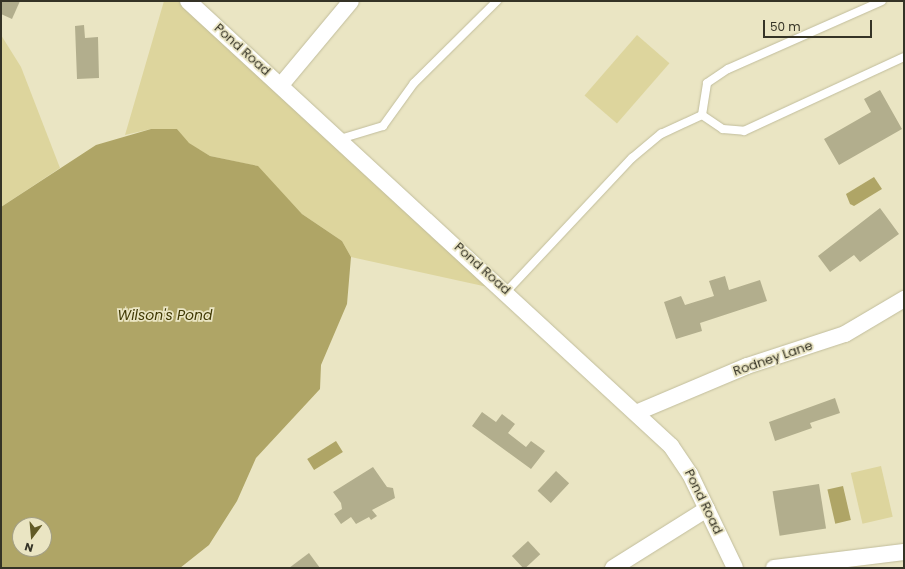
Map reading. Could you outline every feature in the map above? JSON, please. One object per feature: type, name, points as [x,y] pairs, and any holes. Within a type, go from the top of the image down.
[{"type":"street","name":"Pond Road","points":[[188,1],[638,412],[671,446],[690,474],[735,568]]},
{"type":"street","points":[[281,85],[351,1]]},
{"type":"street","name":"Rodney Lane","points":[[638,412],[747,366],[845,334],[904,299]]},
{"type":"street","points":[[613,568],[707,508]]},
{"type":"street","points":[[774,568],[904,552]]},
{"type":"lane","points":[[340,139],[383,126],[414,83],[497,1]]},
{"type":"lane","points":[[702,115],[707,82],[882,1]]},
{"type":"lane","points":[[702,115],[723,129],[744,131],[904,57]]},
{"type":"lane","points":[[506,291],[632,158],[661,134],[702,115]]},
{"type":"shaded area","points":[[164,1],[188,1],[506,291],[351,257],[342,241],[302,214],[257,166],[210,156],[188,143],[177,129],[151,129],[125,135]]},
{"type":"shaded area","points":[[1,35],[21,67],[60,168],[1,207]]},
{"type":"shaded area","points":[[637,35],[669,63],[617,124],[585,95]]},
{"type":"shaded area","points":[[881,466],[893,517],[862,524],[851,473]]},
{"type":"water","name":"Wilson's Pond","points":[[151,129],[177,129],[189,143],[210,156],[258,166],[302,214],[342,241],[351,257],[347,304],[321,365],[320,389],[256,458],[237,501],[209,545],[180,568],[1,568],[1,207],[96,145]]},
{"type":"water","points":[[874,177],[882,189],[854,206],[850,204],[846,194]]},
{"type":"water","points":[[336,441],[343,452],[314,470],[307,459]]},
{"type":"water","points":[[843,486],[851,520],[835,524],[827,490]]},
{"type":"building","points":[[1,1],[20,1],[12,19],[1,14]]},
{"type":"building","points":[[84,25],[85,38],[98,37],[99,78],[77,79],[75,26]]},
{"type":"building","points":[[880,90],[902,129],[839,165],[824,139],[871,112],[864,99]]},
{"type":"building","points":[[880,208],[899,234],[860,262],[854,255],[830,272],[818,256]]},
{"type":"building","points":[[725,276],[729,290],[760,280],[767,301],[700,323],[702,331],[676,339],[664,302],[681,296],[685,305],[714,296],[709,281]]},
{"type":"building","points":[[835,398],[840,413],[810,423],[812,428],[775,441],[769,422]]},
{"type":"building","points":[[482,412],[496,422],[502,414],[515,424],[508,433],[526,447],[531,441],[545,451],[531,469],[472,426]]},
{"type":"building","points":[[373,467],[387,487],[393,488],[395,498],[372,510],[377,516],[371,520],[369,517],[356,524],[351,517],[341,524],[334,514],[342,509],[341,503],[333,492]]},
{"type":"building","points":[[556,471],[569,483],[551,503],[538,491]]},
{"type":"building","points":[[819,484],[826,528],[780,536],[773,491]]},
{"type":"building","points":[[528,541],[540,554],[525,568],[523,568],[512,556]]},
{"type":"building","points":[[309,553],[320,568],[289,568]]}]
